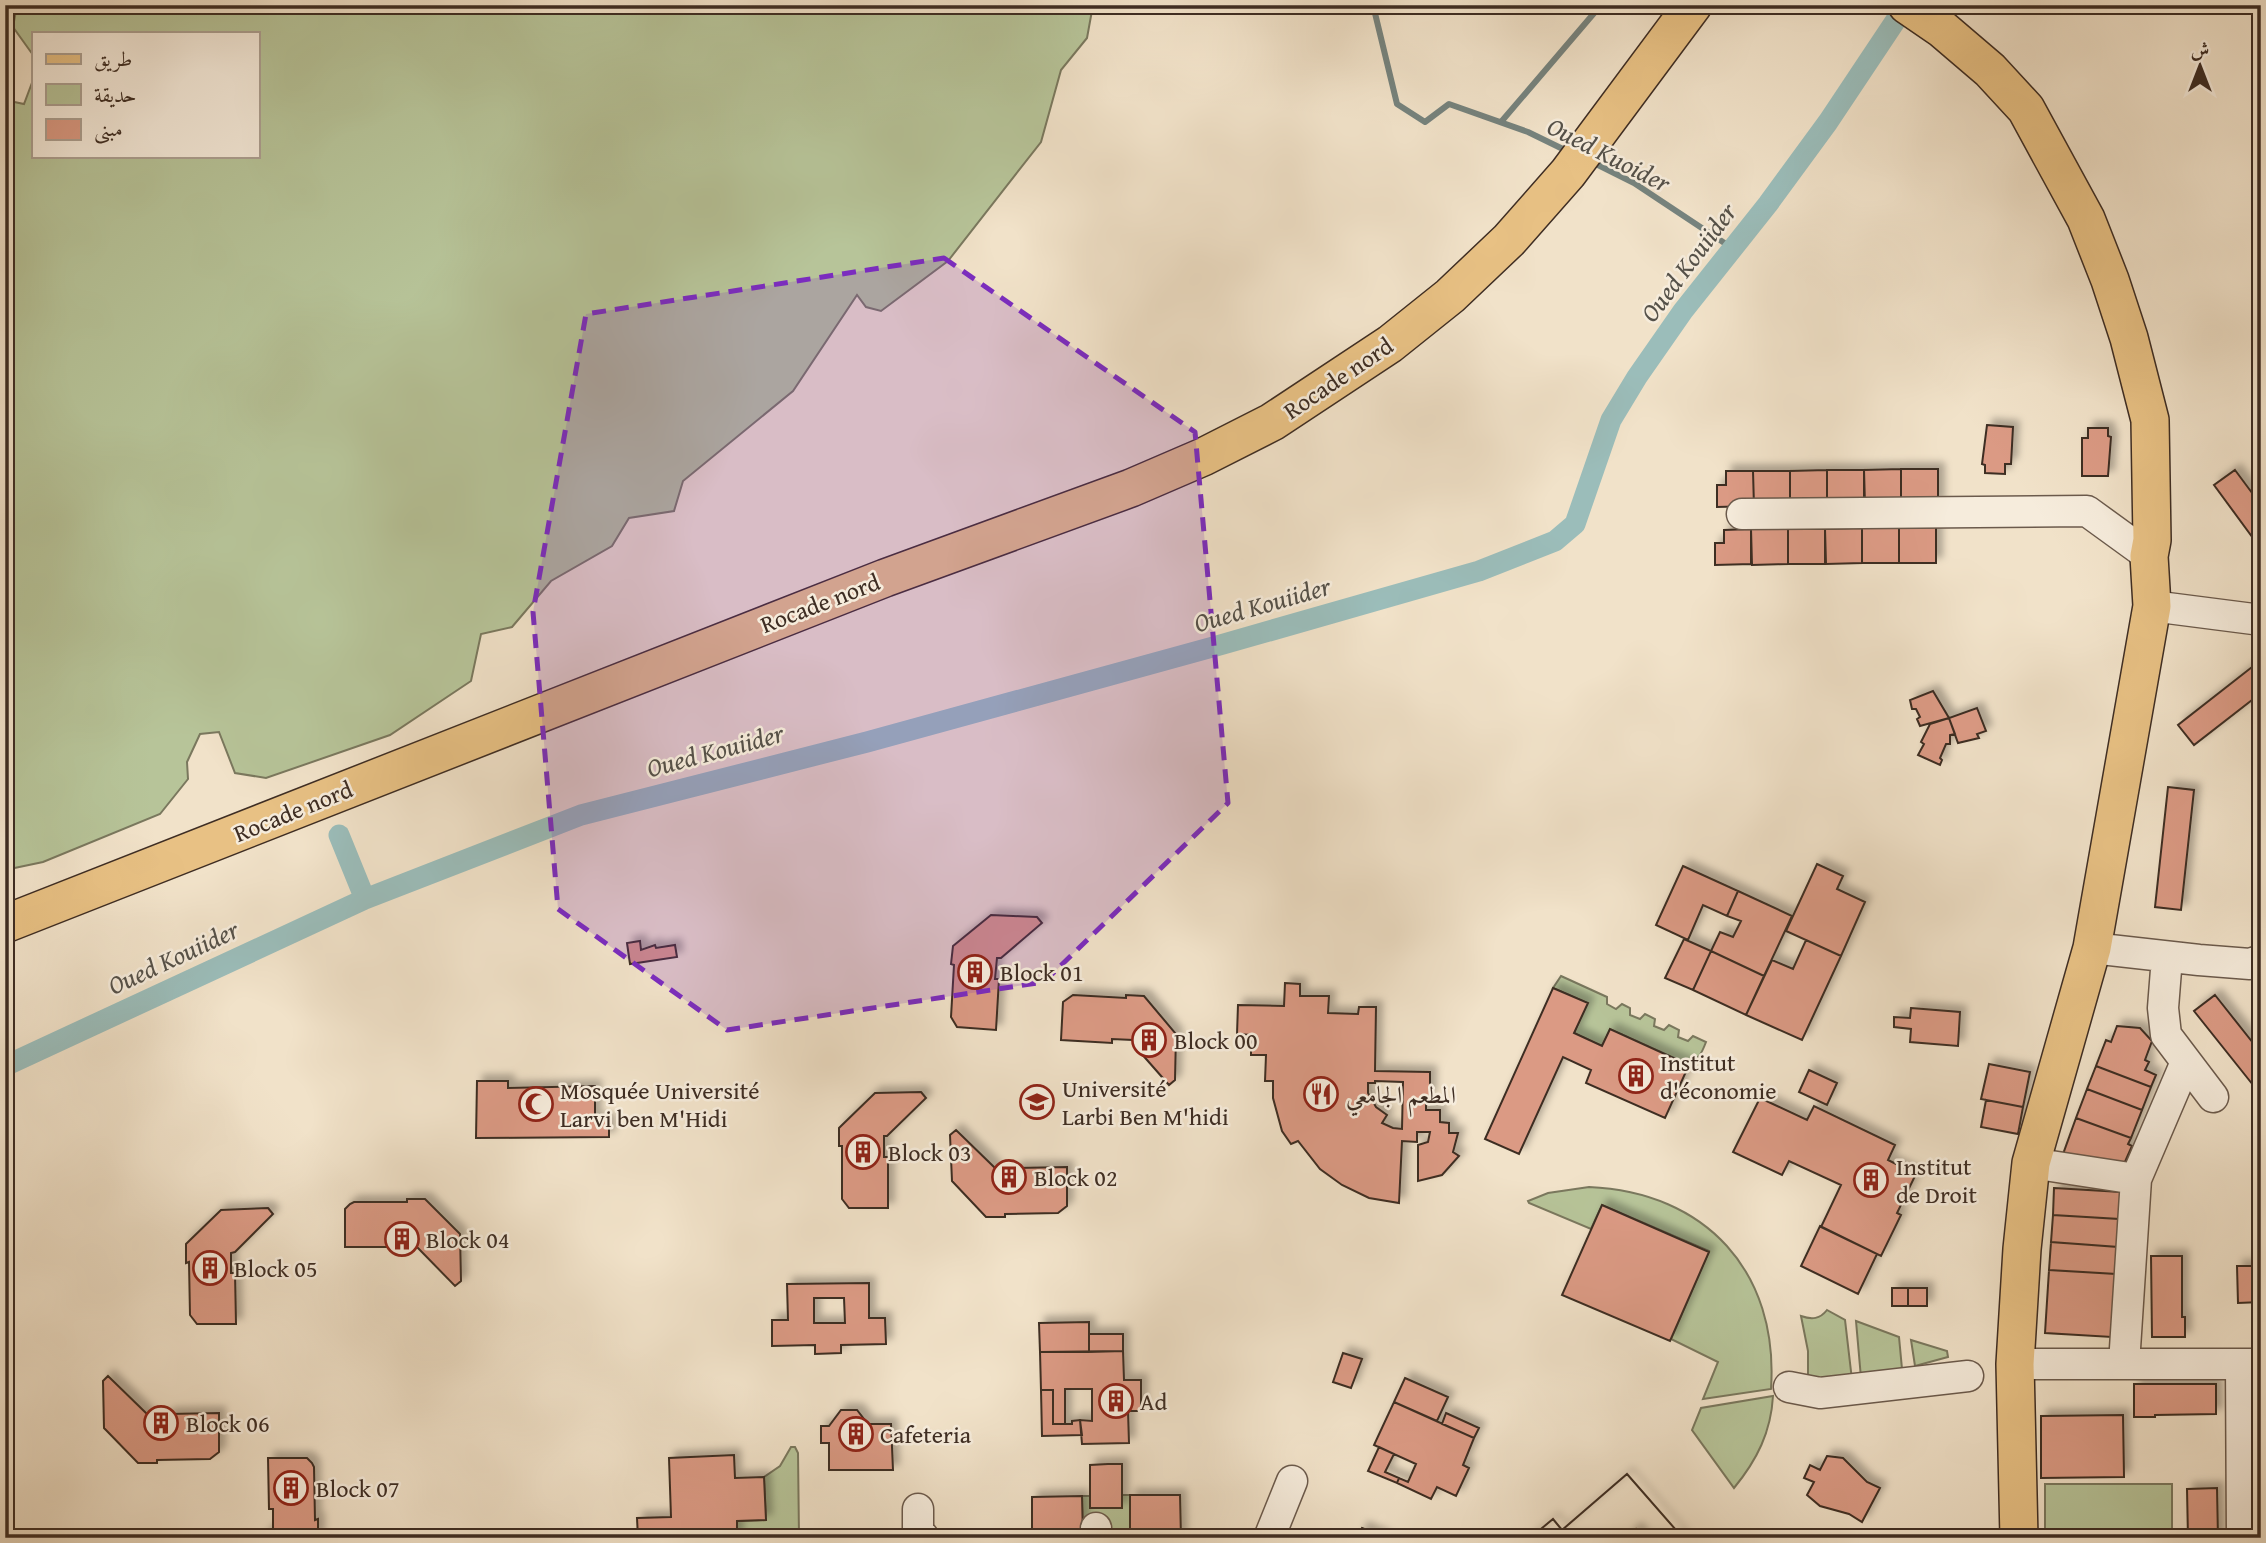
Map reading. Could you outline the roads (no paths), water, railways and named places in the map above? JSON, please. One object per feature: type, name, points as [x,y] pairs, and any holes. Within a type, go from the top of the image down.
[{"type":"main road","name":"Rocade nord","points":[[5,924],[885,578],[1131,488],[1203,457],[1272,422],[1390,344],[1450,296],[1499,250],[1568,173],[1693,5]]},
{"type":"main road","points":[[1907,5],[1942,29],[1990,70],[2026,109],[2091,232],[2129,338],[2150,420],[2152,540],[2149,556],[2152,606],[2092,948],[2031,1163],[2022,1249],[2015,1364],[2019,1538]]},
{"type":"street","points":[[1742,514],[2087,511],[2149,556]]},
{"type":"street","points":[[2152,606],[2261,620]]},
{"type":"street","points":[[2092,948],[2250,964],[2261,960]]},
{"type":"street","points":[[2167,957],[2162,1008],[2166,1035],[2213,1097]]},
{"type":"street","points":[[2124,1364],[2136,1179],[2186,1062]]},
{"type":"street","points":[[2031,1163],[2136,1179]]},
{"type":"street","points":[[2015,1364],[2251,1364],[2251,1499],[2242,1538]]},
{"type":"street","points":[[1789,1387],[1820,1393],[1969,1376]]},
{"type":"street","points":[[1269,1538],[1292,1481]]},
{"type":"waterway","name":"Oued Kuoider","points":[[1373,5],[1397,104],[1425,122],[1449,104],[1528,132],[1569,152]]},
{"type":"waterway","name":"Oued Kuoider","points":[[1501,122],[1601,5]]},
{"type":"waterway","name":"Oued Kouiider","points":[[5,1066],[365,899],[581,815],[867,742],[1220,645],[1479,571],[1555,541],[1575,524],[1611,420],[1637,377],[1683,311],[1768,204],[1828,122],[1906,5]]},
{"type":"waterway","name":"Oued Kuoider","points":[[1592,162],[1634,183],[1732,248]]},
{"type":"waterway","name":"Oued Kouiider","points":[[339,835],[365,899]]},
{"type":"place","name":"Block 01","points":[[975,972]]},
{"type":"place","name":"Block 00","points":[[1149,1040]]},
{"type":"place","name":"Institut d'économie","points":[[1636,1076]]},
{"type":"place","name":"المطعم الجامعي","points":[[1321,1094]]},
{"type":"place","name":"Université Larbi Ben M'hidi","points":[[1037,1102]]},
{"type":"place","name":"Mosquée Université Larvi ben M'Hidi","points":[[536,1104]]},
{"type":"place","name":"Block 03","points":[[863,1152]]},
{"type":"place","name":"Block 02","points":[[1009,1177]]},
{"type":"place","name":"Institut de Droit","points":[[1871,1180]]},
{"type":"place","name":"Block 04","points":[[402,1239]]},
{"type":"place","name":"Block 05","points":[[210,1268]]},
{"type":"place","name":"Ad","points":[[1116,1401]]},
{"type":"place","name":"Block 06","points":[[161,1423]]},
{"type":"place","name":"Cafeteria","points":[[856,1434]]},
{"type":"place","name":"Block 07","points":[[291,1488]]}]
